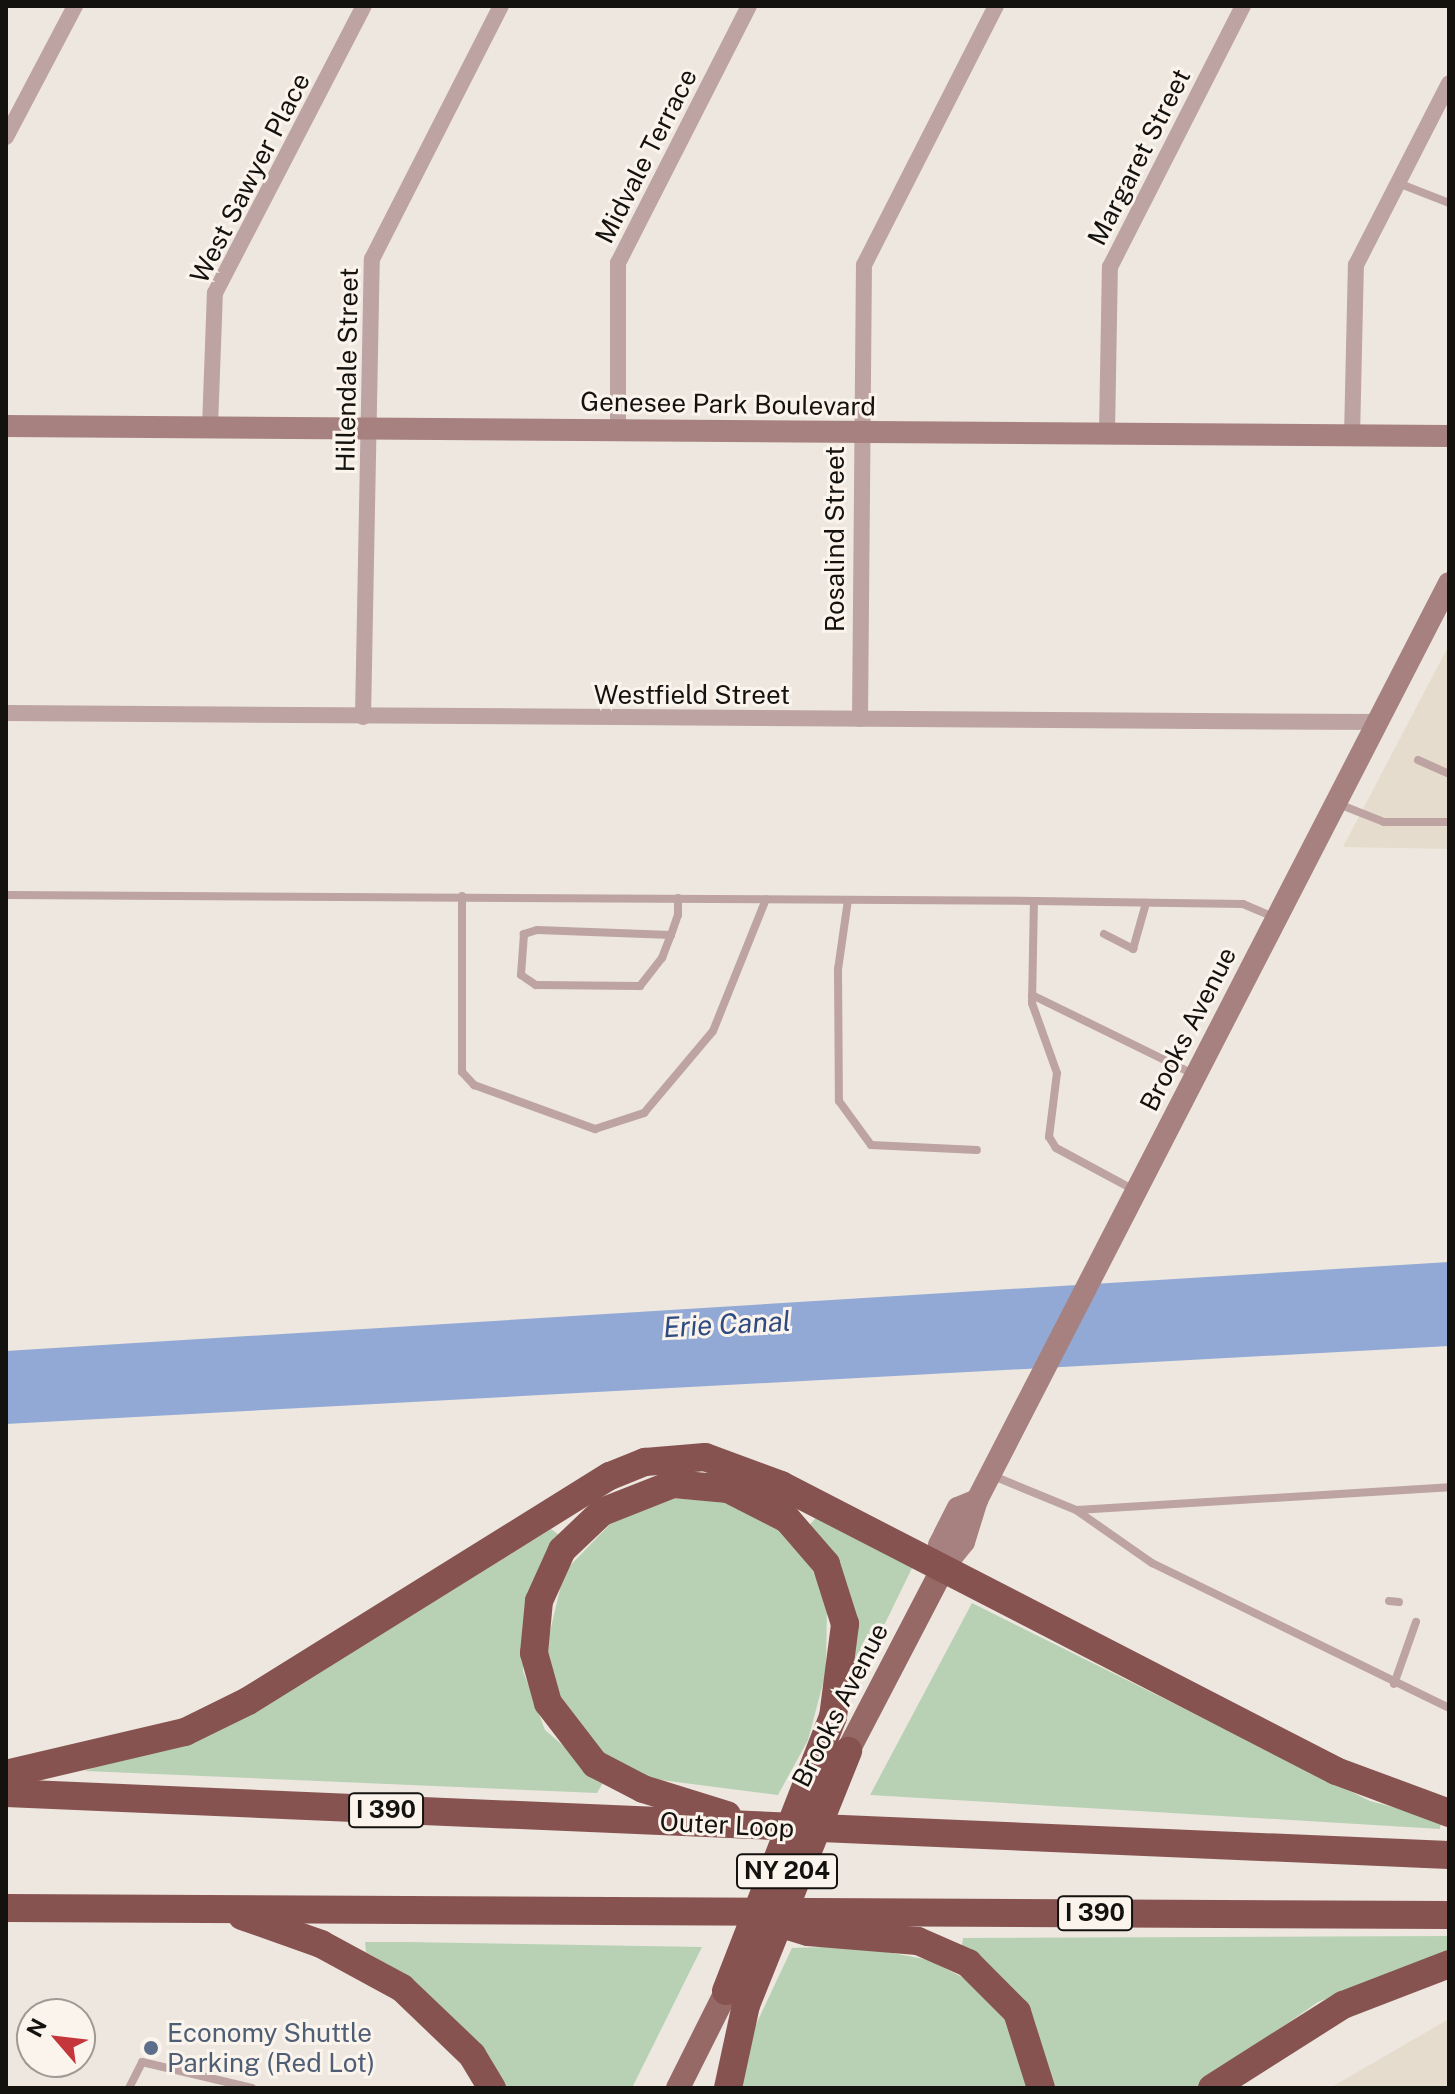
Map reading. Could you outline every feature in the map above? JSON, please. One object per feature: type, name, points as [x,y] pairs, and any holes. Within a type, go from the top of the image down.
[{"type":"highway","points":[[6,1774],[185,1732],[248,1701],[610,1476],[645,1462],[705,1457],[754,1472],[944,1565],[1336,1771],[1449,1813]]},
{"type":"highway","points":[[728,2088],[739,1991],[834,1751],[845,1624],[826,1564],[796,1526],[739,1493],[673,1484],[625,1499],[580,1529],[548,1573],[535,1628],[539,1679],[563,1729],[621,1780],[766,1827]]},
{"type":"highway","name":"Outer Loop","points":[[6,1793],[1449,1855]]},
{"type":"highway","name":"I 390","points":[[6,1908],[1449,1915]]},
{"type":"highway","points":[[222,1910],[321,1944],[402,1988],[472,2055],[492,2088]]},
{"type":"highway","points":[[740,1911],[808,1932],[918,1941],[968,1963],[1017,2012],[1041,2088]]},
{"type":"highway","points":[[1212,2088],[1343,2005],[1449,1964]]},
{"type":"main road","name":"Brooks Avenue","points":[[834,1751],[944,1565]]},
{"type":"main road","points":[[678,2088],[739,1991]]},
{"type":"street","points":[[6,137],[75,6]]},
{"type":"street","name":"West Sawyer Place","points":[[210,427],[215,293],[364,6]]},
{"type":"street","name":"Hillendale Street","points":[[363,717],[372,259],[501,6]]},
{"type":"street","name":"Midvale Terrace","points":[[618,431],[618,263],[749,6]]},
{"type":"street","name":"Rosalind Street","points":[[860,719],[859,434],[864,265],[996,6]]},
{"type":"street","name":"Margaret Street","points":[[1107,433],[1110,267],[1243,6]]},
{"type":"street","points":[[1352,437],[1356,265],[1449,83]]},
{"type":"street","name":"Genesee Park Boulevard","points":[[6,426],[1449,436]]},
{"type":"street","name":"Brooks Avenue","points":[[944,1565],[964,1542],[977,1500],[1449,583]]},
{"type":"street","name":"Westfield Street","points":[[6,713],[1377,722]]},
{"type":"lane","points":[[1398,183],[1449,203]]},
{"type":"lane","points":[[1418,760],[1449,774]]},
{"type":"lane","points":[[1336,803],[1384,822],[1449,822]]},
{"type":"lane","points":[[6,895],[1243,904],[1276,918]]},
{"type":"lane","points":[[462,896],[462,1072],[474,1085],[595,1129],[644,1113],[713,1031],[766,899]]},
{"type":"lane","points":[[671,935],[537,930],[524,934],[521,975],[536,985],[640,986],[671,935],[678,898]]},
{"type":"lane","points":[[848,900],[838,969],[839,1101],[871,1145],[977,1150]]},
{"type":"lane","points":[[1034,901],[1032,995],[1057,1073],[1049,1137],[1056,1148],[1134,1197]]},
{"type":"lane","points":[[1104,934],[1133,949],[1146,903]]},
{"type":"lane","points":[[1032,995],[1196,1076]]},
{"type":"lane","points":[[990,1475],[1076,1510],[1152,1563],[1394,1684],[1449,1708]]},
{"type":"lane","points":[[1076,1510],[1449,1487]]},
{"type":"lane","points":[[1389,1601],[1399,1602]]},
{"type":"lane","points":[[1394,1684],[1416,1622]]},
{"type":"lane","points":[[129,2088],[142,2062],[252,2088]]},
{"type":"shaded area","points":[[1449,645],[1449,849],[1343,847]]},
{"type":"shaded area","points":[[1447,2020],[1449,2088],[1330,2088]]},
{"type":"green space","points":[[669,1498],[726,1502],[782,1529],[804,1551],[827,1603],[826,1672],[808,1740],[778,1795],[645,1778],[601,1757],[564,1714],[546,1649],[564,1572],[614,1520]]},
{"type":"green space","points":[[818,1515],[913,1566],[853,1689],[853,1604],[834,1555],[808,1527]]},
{"type":"green space","points":[[551,1529],[559,1535],[525,1611],[523,1671],[545,1730],[604,1781],[597,1793],[85,1771],[296,1687]]},
{"type":"green space","points":[[972,1603],[1370,1801],[1441,1820],[1440,1829],[870,1795]]},
{"type":"green space","points":[[1449,1936],[1449,1952],[1318,2002],[1195,2088],[1052,2088],[1034,2019],[1014,1992],[961,1952],[963,1938]]},
{"type":"green space","points":[[365,1942],[702,1947],[632,2088],[500,2088],[392,1967],[366,1952]]},
{"type":"green space","points":[[856,1946],[929,1960],[983,1988],[1017,2036],[1028,2088],[740,2088],[751,2035],[792,1948]]},
{"type":"water","name":"Erie Canal","points":[[1449,1262],[1449,1346],[6,1424],[6,1351]]},
{"type":"place","name":"Economy Shuttle Parking (Red Lot)","points":[[151,2048]]}]
